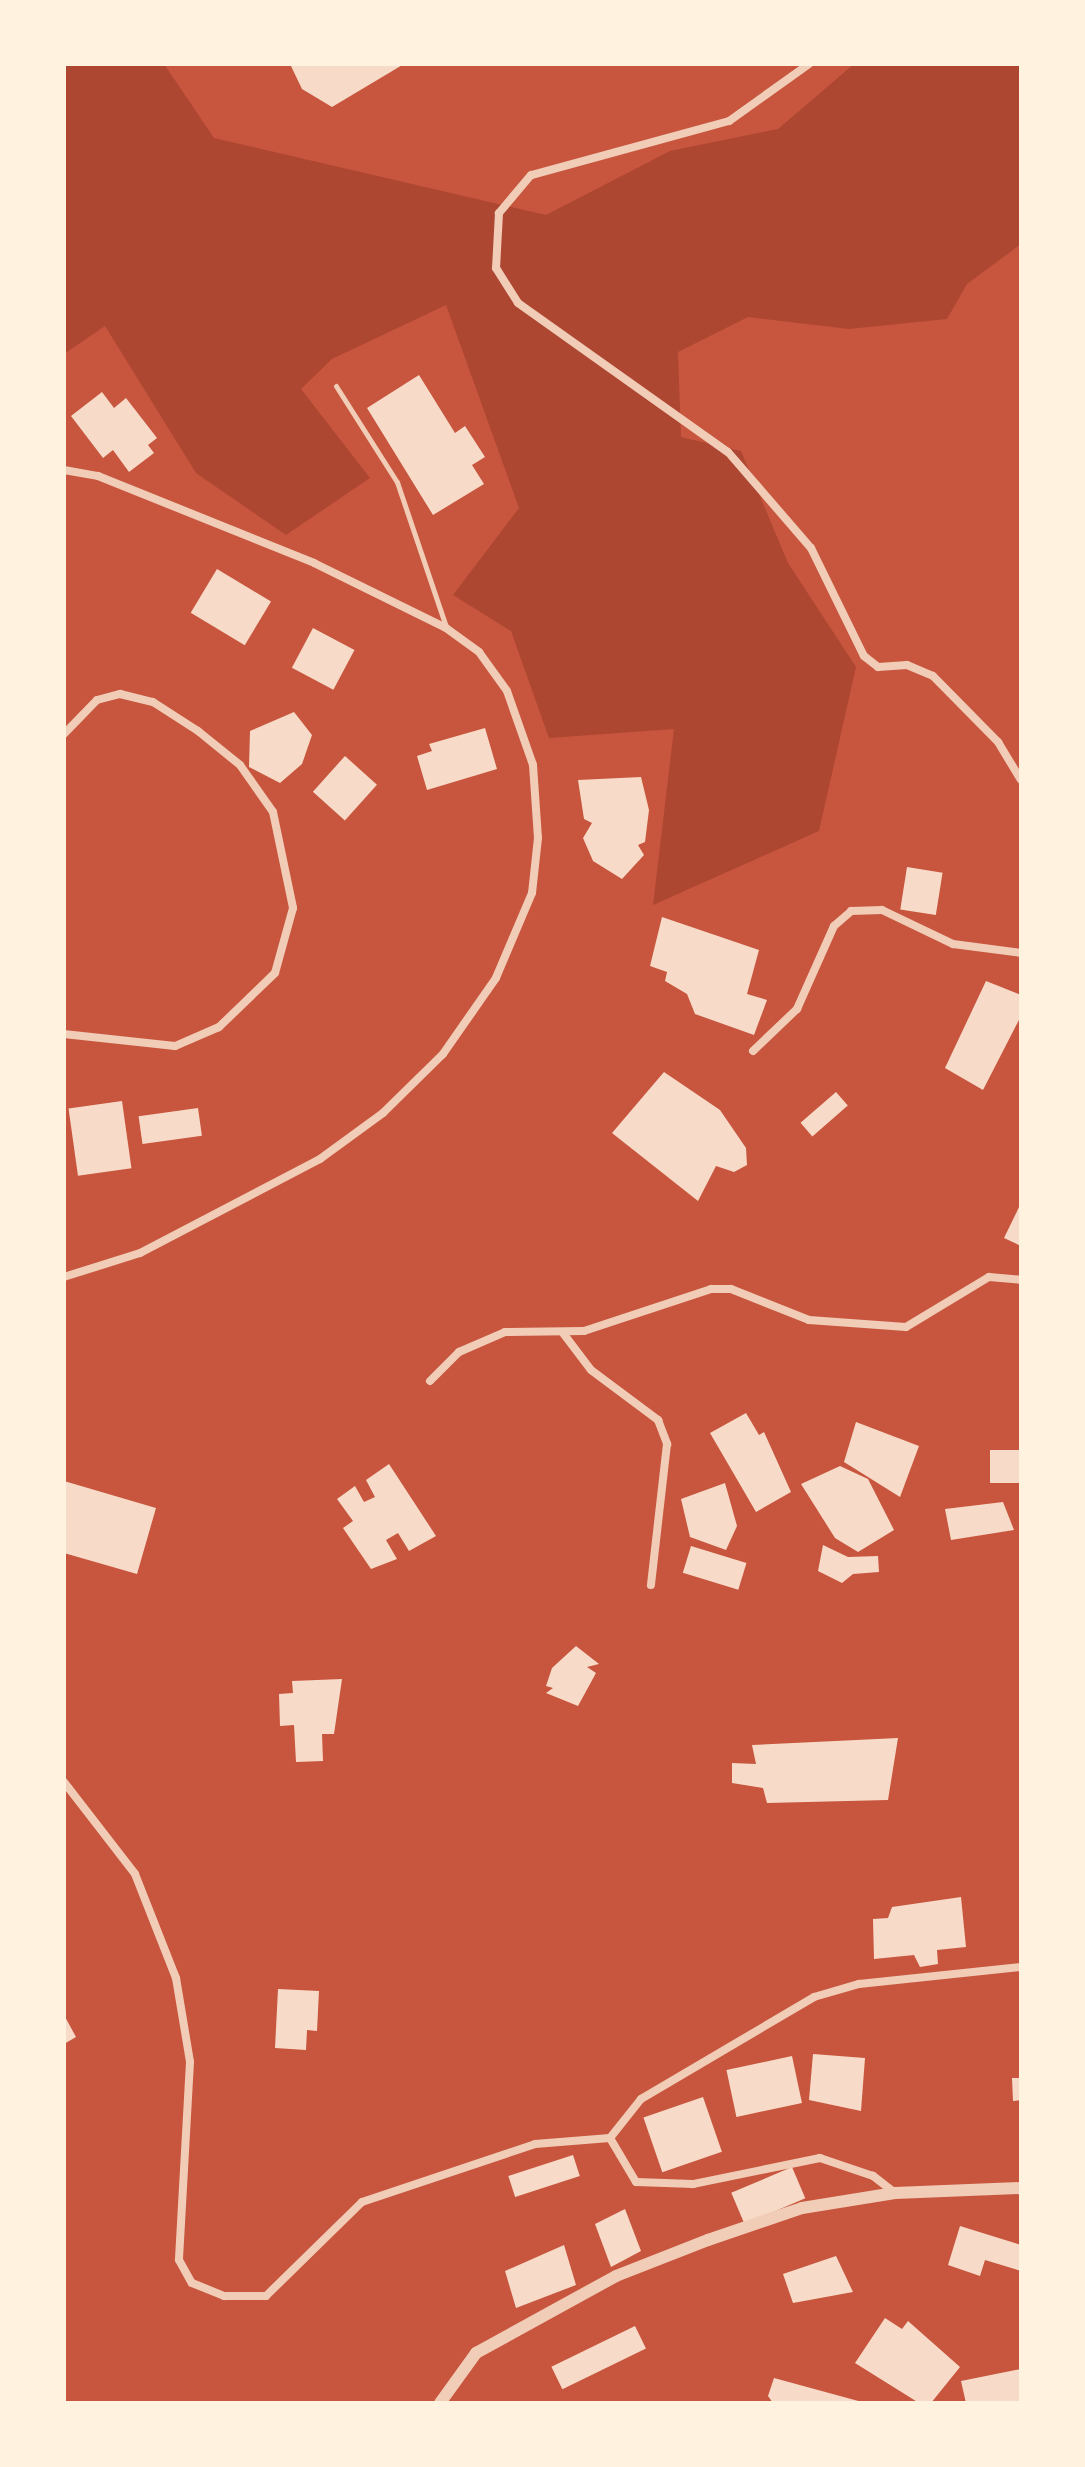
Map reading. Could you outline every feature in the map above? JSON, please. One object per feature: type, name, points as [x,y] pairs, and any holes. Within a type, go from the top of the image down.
[{"type":"street","points":[[809,64],[729,121],[531,175],[499,213],[496,268],[518,303],[728,452],[811,548],[864,656],[878,667],[907,665],[933,676],[998,742],[1021,780]]},
{"type":"street","points":[[64,470],[98,476],[314,563],[446,628],[479,652],[507,691],[533,765],[538,838],[532,893],[496,978],[443,1054],[383,1113],[320,1159],[140,1253],[64,1277]]},
{"type":"street","points":[[64,734],[97,700],[120,694],[153,702],[198,731],[240,765],[273,812],[293,908],[275,973],[219,1027],[175,1046],[64,1034]]},
{"type":"street","points":[[753,1051],[797,1009],[834,926],[851,911],[882,910],[953,944],[1021,953]]},
{"type":"street","points":[[430,1381],[481,1340],[524,1326],[563,1333],[711,1289],[731,1289],[809,1320],[906,1327],[989,1277],[1021,1280]]},
{"type":"street","points":[[563,1333],[591,1370],[658,1420],[667,1444],[651,1585]]},
{"type":"street","points":[[64,1782],[135,1874],[176,1978],[190,2062],[179,2260],[192,2283],[224,2296],[266,2296],[362,2202],[535,2144],[610,2138],[641,2099],[677,2074],[814,1997],[859,1984],[1021,1967]]},
{"type":"street","points":[[610,2138],[636,2182],[693,2184],[820,2158],[873,2176],[895,2193]]},
{"type":"street","points":[[440,2403],[476,2353],[616,2276],[802,2208],[895,2193],[1021,2188]]},
{"type":"lane","points":[[336,386],[397,482],[446,628]]},
{"type":"shaded area","points":[[64,64],[164,64],[214,138],[546,215],[670,151],[778,129],[854,64],[1021,64],[1021,244],[967,284],[947,319],[849,329],[748,317],[678,352],[681,437],[741,451],[788,563],[856,667],[819,831],[653,905],[674,729],[549,738],[511,631],[453,595],[519,508],[446,305],[332,359],[301,389],[370,478],[286,535],[196,473],[105,326],[64,354]]},
{"type":"building","points":[[290,64],[404,64],[332,107],[302,89]]},
{"type":"building","points":[[419,375],[455,433],[465,426],[485,457],[472,465],[484,484],[433,515],[367,408]]},
{"type":"building","points":[[102,392],[114,408],[126,398],[157,438],[148,445],[154,453],[129,472],[113,450],[103,458],[71,416]]},
{"type":"building","points":[[217,569],[271,601],[245,645],[191,613]]},
{"type":"building","points":[[313,628],[354,650],[333,690],[292,668]]},
{"type":"building","points":[[294,712],[312,735],[302,764],[280,783],[249,767],[250,731]]},
{"type":"building","points":[[485,728],[497,769],[427,790],[417,756],[432,751],[429,744]]},
{"type":"building","points":[[345,756],[377,785],[345,820],[313,792]]},
{"type":"building","points":[[641,777],[649,810],[645,842],[638,845],[644,855],[622,879],[593,861],[583,838],[592,823],[584,819],[578,780]]},
{"type":"building","points":[[907,867],[943,873],[936,915],[900,909]]},
{"type":"building","points":[[662,917],[759,950],[747,994],[767,1000],[754,1035],[695,1014],[687,994],[665,981],[667,972],[650,966]]},
{"type":"building","points":[[986,981],[1021,995],[1021,1016],[983,1090],[945,1068]]},
{"type":"building","points":[[664,1072],[720,1110],[746,1148],[747,1165],[734,1172],[716,1166],[698,1201],[612,1133]]},
{"type":"building","points":[[836,1092],[848,1106],[812,1136],[801,1123]]},
{"type":"building","points":[[122,1101],[131,1168],[78,1176],[69,1109]]},
{"type":"building","points":[[198,1108],[202,1136],[142,1144],[139,1116]]},
{"type":"building","points":[[1021,1203],[1021,1246],[1004,1238]]},
{"type":"building","points":[[746,1413],[759,1435],[764,1432],[791,1492],[756,1512],[710,1433]]},
{"type":"building","points":[[856,1422],[919,1446],[900,1497],[844,1462]]},
{"type":"building","points":[[990,1450],[1021,1450],[1021,1483],[990,1483]]},
{"type":"building","points":[[389,1464],[436,1536],[409,1551],[398,1533],[386,1540],[397,1559],[371,1569],[343,1528],[353,1521],[337,1499],[355,1486],[364,1502],[375,1497],[366,1480]]},
{"type":"building","points":[[840,1466],[868,1479],[894,1530],[858,1552],[835,1538],[801,1484]]},
{"type":"building","points":[[64,1481],[156,1508],[137,1574],[64,1553]]},
{"type":"building","points":[[725,1483],[737,1526],[726,1550],[690,1537],[681,1499]]},
{"type":"building","points":[[1003,1502],[1014,1530],[951,1540],[945,1509]]},
{"type":"building","points":[[823,1545],[848,1557],[878,1556],[879,1572],[853,1574],[842,1583],[818,1571]]},
{"type":"building","points":[[691,1546],[746,1563],[738,1590],[683,1573]]},
{"type":"building","points":[[576,1646],[599,1664],[587,1667],[596,1673],[578,1706],[546,1693],[553,1688],[546,1686],[552,1668]]},
{"type":"building","points":[[342,1679],[334,1734],[322,1734],[323,1761],[296,1762],[294,1725],[280,1726],[279,1694],[293,1693],[292,1681]]},
{"type":"building","points":[[898,1738],[888,1800],[767,1803],[763,1788],[732,1783],[732,1763],[756,1764],[752,1745]]},
{"type":"building","points":[[961,1897],[966,1947],[937,1950],[938,1964],[920,1967],[914,1955],[874,1959],[873,1919],[888,1918],[892,1907]]},
{"type":"building","points":[[278,1989],[319,1991],[317,2031],[307,2030],[306,2050],[275,2048]]},
{"type":"building","points":[[64,2015],[76,2037],[64,2044]]},
{"type":"building","points":[[813,2054],[865,2058],[861,2111],[809,2100]]},
{"type":"building","points":[[792,2056],[802,2103],[736,2117],[726,2070]]},
{"type":"building","points":[[1012,2078],[1021,2078],[1021,2100],[1013,2101]]},
{"type":"building","points":[[703,2097],[722,2152],[662,2172],[643,2118]]},
{"type":"building","points":[[573,2155],[580,2176],[515,2197],[508,2176]]},
{"type":"building","points":[[792,2167],[805,2198],[745,2224],[731,2193]]},
{"type":"building","points":[[625,2209],[641,2251],[611,2267],[595,2224]]},
{"type":"building","points":[[960,2226],[1021,2245],[1021,2271],[985,2260],[980,2276],[948,2265]]},
{"type":"building","points":[[564,2245],[576,2285],[516,2308],[505,2271]]},
{"type":"building","points":[[836,2256],[853,2292],[793,2303],[783,2274]]},
{"type":"building","points":[[885,2318],[902,2329],[908,2321],[960,2367],[931,2403],[919,2403],[855,2363]]},
{"type":"building","points":[[635,2326],[646,2348],[562,2389],[551,2367]]},
{"type":"building","points":[[1021,2369],[1021,2403],[966,2403],[961,2381]]},
{"type":"building","points":[[774,2378],[862,2403],[773,2403],[768,2396]]}]
